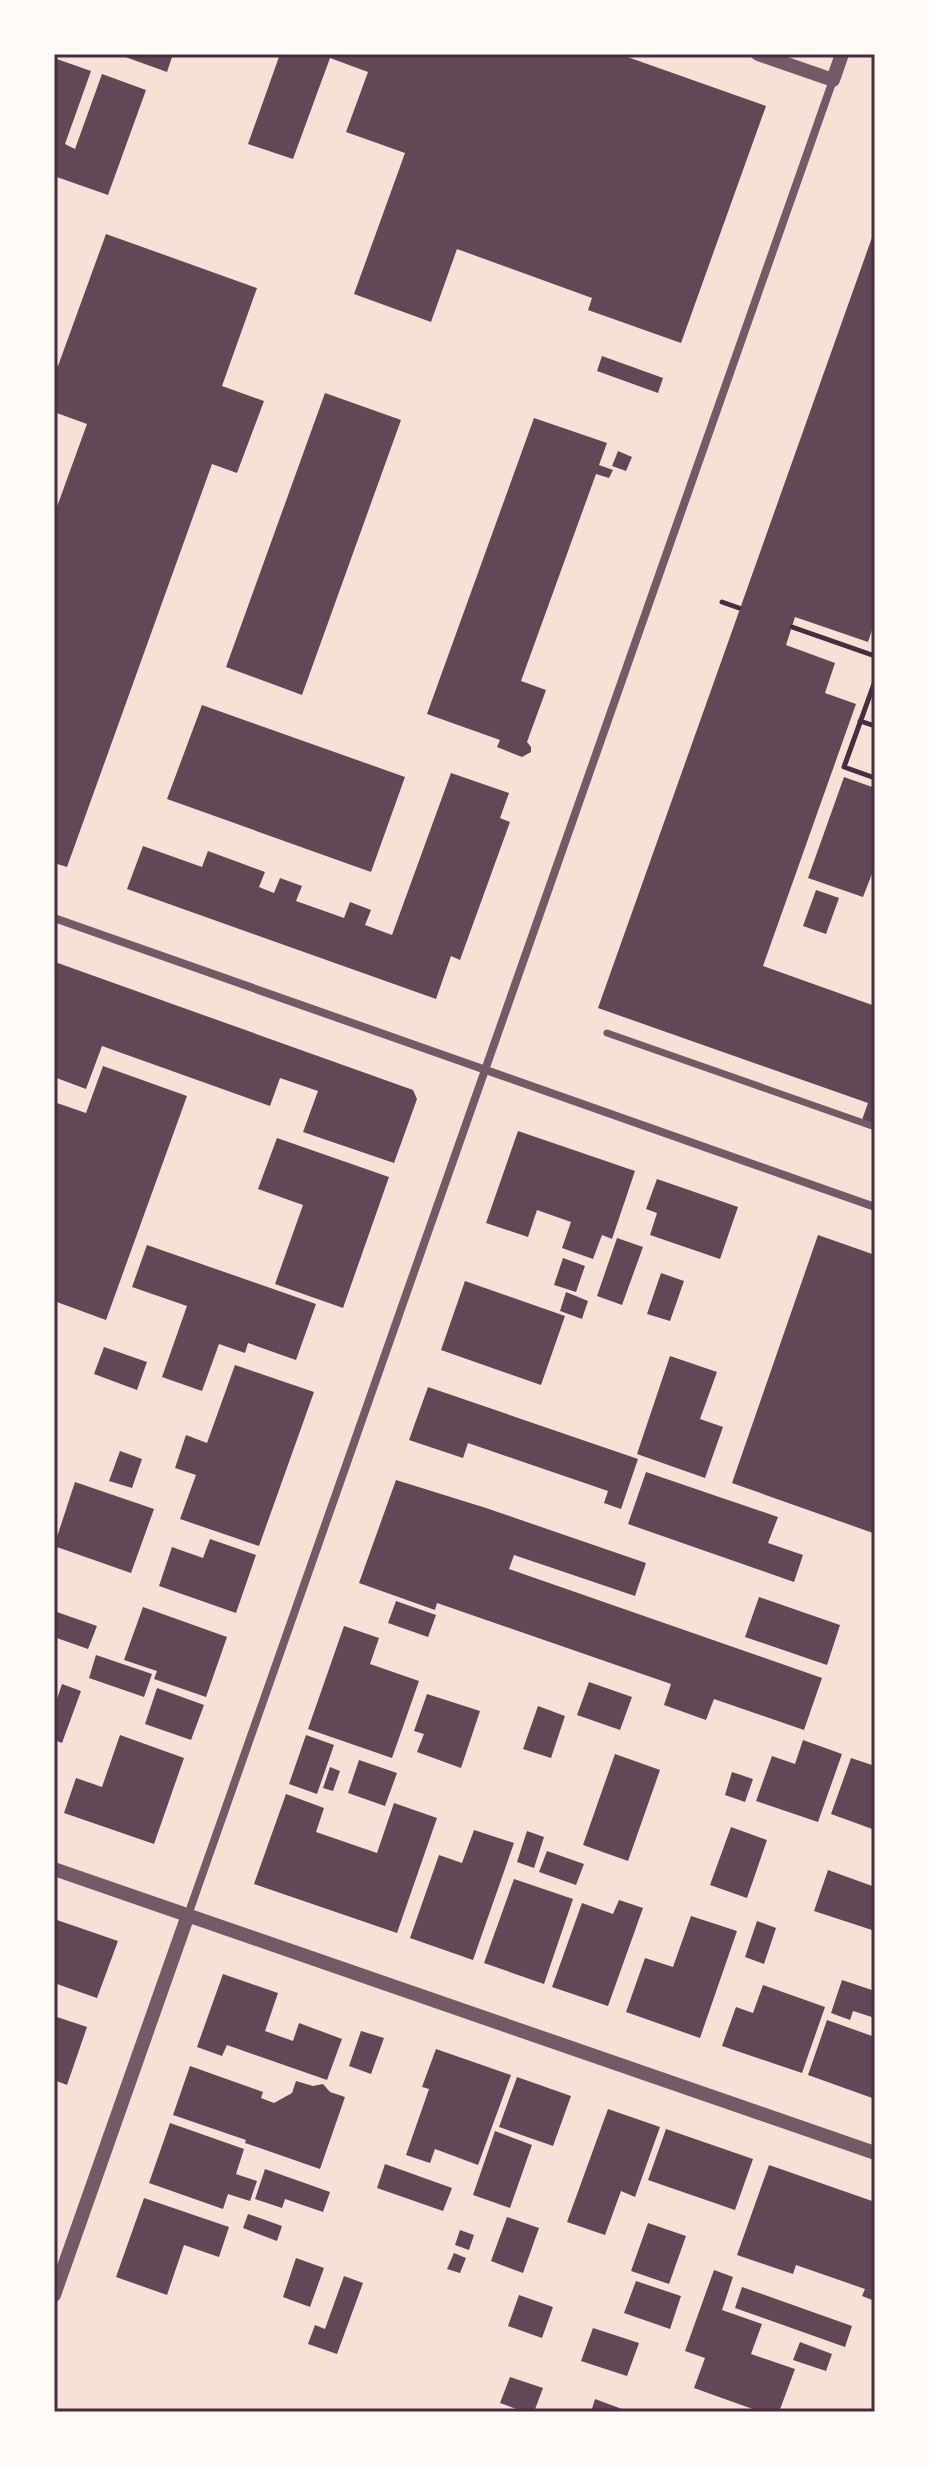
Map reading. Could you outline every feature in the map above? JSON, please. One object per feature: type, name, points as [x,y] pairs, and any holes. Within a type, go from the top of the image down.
[{"type":"street","points":[[758,54],[833,80]]},
{"type":"street","points":[[54,2295],[842,54]]},
{"type":"street","points":[[54,918],[875,1207]]},
{"type":"street","points":[[607,1033],[875,1127]]},
{"type":"street","points":[[54,1869],[875,2153]]},
{"type":"path","points":[[722,602],[739,608]]},
{"type":"path","points":[[792,627],[875,656]]},
{"type":"path","points":[[875,681],[844,767],[875,778]]},
{"type":"path","points":[[860,721],[875,726]]},
{"type":"building","points":[[117,54],[173,54],[167,72]]},
{"type":"building","points":[[280,54],[619,54],[766,106],[681,343],[588,310],[592,298],[457,249],[431,322],[354,294],[405,153],[346,132],[368,72],[330,58],[293,159],[248,144]]},
{"type":"building","points":[[54,58],[91,71],[65,144],[75,149],[102,74],[146,90],[108,195],[54,176]]},
{"type":"building","points":[[875,229],[875,621],[868,642],[795,617],[786,645],[835,663],[825,693],[856,704],[763,966],[875,1006],[875,1124],[862,1120],[868,1103],[598,1008]]},
{"type":"building","points":[[106,234],[257,288],[222,386],[264,401],[237,473],[212,464],[67,867],[54,863],[54,515],[87,424],[54,412],[54,365],[58,366]]},
{"type":"building","points":[[602,356],[663,378],[658,393],[597,371]]},
{"type":"building","points":[[325,393],[401,420],[302,695],[226,667]]},
{"type":"building","points":[[534,418],[607,443],[599,465],[613,470],[609,478],[596,474],[521,681],[546,690],[527,742],[531,752],[522,757],[497,747],[500,740],[427,714]]},
{"type":"building","points":[[618,451],[632,457],[626,471],[612,466]]},
{"type":"building","points":[[202,705],[405,777],[371,872],[167,799]]},
{"type":"building","points":[[451,773],[509,793],[500,818],[510,822],[460,960],[451,956],[436,999],[127,889],[143,846],[202,867],[208,851],[265,872],[259,887],[274,893],[280,878],[302,886],[296,901],[344,918],[350,902],[371,910],[365,925],[392,935]]},
{"type":"building","points":[[844,777],[875,788],[875,866],[863,897],[808,878]]},
{"type":"building","points":[[816,890],[839,898],[826,934],[803,926]]},
{"type":"building","points":[[55,962],[413,1090],[417,1099],[394,1163],[303,1132],[318,1091],[280,1078],[270,1106],[102,1046],[86,1089],[54,1077]]},
{"type":"building","points":[[103,1066],[187,1096],[106,1320],[54,1301],[54,1102],[86,1113]]},
{"type":"building","points":[[518,1131],[635,1171],[612,1239],[602,1235],[593,1259],[562,1248],[571,1222],[537,1210],[528,1237],[486,1223]]},
{"type":"building","points":[[277,1138],[389,1177],[343,1308],[275,1284],[303,1205],[258,1189]]},
{"type":"building","points":[[657,1179],[738,1207],[720,1259],[650,1235],[657,1213],[646,1209]]},
{"type":"building","points":[[818,1235],[875,1255],[873,1533],[732,1483]]},
{"type":"building","points":[[617,1238],[643,1247],[622,1305],[597,1296]]},
{"type":"building","points":[[147,1245],[316,1304],[296,1360],[248,1343],[245,1353],[219,1344],[202,1391],[162,1377],[187,1306],[132,1287]]},
{"type":"building","points":[[563,1258],[585,1266],[576,1292],[554,1285]]},
{"type":"building","points":[[661,1273],[684,1281],[670,1321],[647,1314]]},
{"type":"building","points":[[465,1281],[565,1316],[541,1385],[441,1350]]},
{"type":"building","points":[[566,1292],[588,1301],[582,1319],[560,1311]]},
{"type":"building","points":[[104,1347],[147,1362],[137,1390],[94,1374]]},
{"type":"building","points":[[670,1356],[717,1372],[700,1419],[723,1427],[705,1478],[637,1454]]},
{"type":"building","points":[[235,1365],[314,1392],[259,1546],[180,1519],[196,1475],[175,1468],[186,1435],[207,1443]]},
{"type":"building","points":[[428,1387],[638,1459],[621,1509],[604,1503],[608,1491],[468,1443],[463,1458],[409,1440]]},
{"type":"building","points":[[120,1451],[142,1459],[132,1488],[109,1481]]},
{"type":"building","points":[[646,1472],[778,1517],[768,1543],[803,1555],[794,1582],[628,1524]]},
{"type":"building","points":[[396,1480],[646,1563],[635,1596],[514,1555],[509,1569],[822,1678],[804,1730],[714,1699],[706,1720],[664,1705],[671,1684],[437,1603],[435,1610],[359,1583]]},
{"type":"building","points":[[75,1482],[154,1509],[131,1573],[54,1546]]},
{"type":"building","points":[[210,1539],[256,1555],[236,1613],[159,1586],[172,1547],[203,1558]]},
{"type":"building","points":[[759,1597],[840,1625],[827,1665],[745,1637]]},
{"type":"building","points":[[396,1601],[436,1615],[428,1637],[388,1623]]},
{"type":"building","points":[[143,1607],[227,1637],[206,1697],[154,1679],[157,1671],[124,1660]]},
{"type":"building","points":[[54,1611],[97,1626],[88,1649],[54,1637]]},
{"type":"building","points":[[344,1626],[379,1638],[370,1664],[419,1681],[392,1758],[308,1729]]},
{"type":"building","points":[[96,1655],[152,1674],[144,1697],[89,1678]]},
{"type":"building","points":[[589,1682],[632,1697],[620,1730],[577,1715]]},
{"type":"building","points":[[62,1684],[81,1691],[62,1743],[54,1740],[54,1708]]},
{"type":"building","points":[[157,1688],[204,1705],[191,1740],[145,1724]]},
{"type":"building","points":[[427,1694],[480,1711],[461,1768],[417,1752],[424,1734],[414,1731]]},
{"type":"building","points":[[538,1706],[565,1716],[551,1758],[523,1749]]},
{"type":"building","points":[[120,1735],[184,1758],[154,1844],[64,1813],[76,1778],[102,1787]]},
{"type":"building","points":[[306,1735],[334,1745],[317,1794],[289,1784]]},
{"type":"building","points":[[803,1740],[842,1754],[818,1822],[756,1801],[772,1756],[795,1764]]},
{"type":"building","points":[[615,1754],[660,1770],[628,1861],[583,1845]]},
{"type":"building","points":[[851,1758],[875,1766],[875,1830],[831,1814]]},
{"type":"building","points":[[359,1760],[397,1773],[385,1806],[348,1793]]},
{"type":"building","points":[[330,1767],[340,1771],[333,1791],[323,1788]]},
{"type":"building","points":[[732,1772],[753,1779],[745,1802],[725,1795]]},
{"type":"building","points":[[286,1794],[324,1808],[316,1832],[377,1853],[394,1803],[437,1818],[397,1933],[254,1884]]},
{"type":"building","points":[[731,1827],[767,1840],[747,1898],[710,1885]]},
{"type":"building","points":[[474,1830],[514,1843],[473,1960],[410,1938],[439,1855],[462,1863]]},
{"type":"building","points":[[527,1831],[544,1837],[534,1868],[517,1862]]},
{"type":"building","points":[[547,1851],[584,1864],[576,1885],[539,1872]]},
{"type":"building","points":[[828,1870],[875,1887],[875,1931],[814,1911]]},
{"type":"building","points":[[514,1879],[573,1899],[544,1984],[484,1963]]},
{"type":"building","points":[[619,1900],[643,1908],[608,2006],[552,1987],[582,1903],[613,1914]]},
{"type":"building","points":[[691,1916],[737,1931],[700,2038],[626,2012],[645,1958],[673,1967]]},
{"type":"building","points":[[54,1919],[118,1941],[97,1998],[54,1983]]},
{"type":"building","points":[[757,1921],[776,1928],[764,1964],[745,1957]]},
{"type":"building","points":[[223,1974],[278,1993],[265,2031],[293,2041],[299,2023],[342,2039],[327,2080],[227,2045],[222,2056],[197,2047]]},
{"type":"building","points":[[842,1980],[875,1991],[875,2018],[853,2011],[850,2020],[831,2013]]},
{"type":"building","points":[[763,1985],[825,2007],[802,2073],[722,2046],[736,2007],[753,2013]]},
{"type":"building","points":[[54,2016],[87,2027],[67,2085],[54,2080]]},
{"type":"building","points":[[827,2020],[875,2037],[875,2099],[808,2075]]},
{"type":"building","points":[[361,2031],[384,2038],[371,2074],[349,2066]]},
{"type":"building","points":[[436,2049],[511,2075],[478,2165],[435,2149],[430,2163],[406,2155],[429,2089],[422,2087]]},
{"type":"building","points":[[190,2066],[263,2092],[261,2098],[274,2103],[292,2093],[296,2081],[313,2086],[323,2084],[330,2092],[345,2097],[320,2169],[173,2115]]},
{"type":"building","points":[[517,2077],[571,2096],[553,2146],[499,2127]]},
{"type":"building","points":[[608,2109],[660,2127],[635,2197],[621,2191],[605,2235],[567,2222]]},
{"type":"building","points":[[170,2123],[244,2149],[236,2174],[257,2181],[250,2201],[228,2194],[223,2209],[149,2183]]},
{"type":"building","points":[[666,2129],[753,2159],[735,2210],[648,2180]]},
{"type":"building","points":[[495,2131],[532,2145],[510,2208],[473,2195]]},
{"type":"building","points":[[385,2164],[452,2188],[443,2211],[377,2188]]},
{"type":"building","points":[[769,2165],[875,2202],[875,2301],[862,2296],[865,2289],[796,2265],[793,2274],[737,2255]]},
{"type":"building","points":[[265,2169],[330,2192],[323,2212],[285,2199],[282,2208],[255,2199]]},
{"type":"building","points":[[144,2198],[229,2227],[219,2257],[184,2245],[167,2295],[116,2277]]},
{"type":"building","points":[[248,2214],[282,2226],[277,2241],[243,2228]]},
{"type":"building","points":[[507,2217],[539,2228],[523,2273],[491,2261]]},
{"type":"building","points":[[648,2223],[686,2236],[669,2284],[631,2271]]},
{"type":"building","points":[[460,2230],[474,2235],[469,2250],[455,2245]]},
{"type":"building","points":[[454,2253],[466,2258],[460,2273],[447,2269]]},
{"type":"building","points":[[296,2258],[324,2268],[310,2307],[283,2297]]},
{"type":"building","points":[[714,2270],[733,2277],[722,2310],[762,2324],[751,2354],[795,2369],[779,2412],[761,2412],[694,2388],[705,2358],[685,2351]]},
{"type":"building","points":[[344,2276],[363,2283],[337,2354],[308,2344],[315,2325],[325,2329]]},
{"type":"building","points":[[636,2281],[681,2296],[670,2329],[624,2313]]},
{"type":"building","points":[[742,2287],[852,2326],[845,2347],[735,2308]]},
{"type":"building","points":[[519,2295],[553,2307],[542,2338],[508,2326]]},
{"type":"building","points":[[593,2328],[639,2343],[627,2376],[581,2361]]},
{"type":"building","points":[[800,2342],[832,2354],[826,2371],[793,2360]]},
{"type":"building","points":[[510,2377],[543,2388],[534,2412],[500,2403]]},
{"type":"building","points":[[595,2399],[630,2412],[591,2412]]}]
